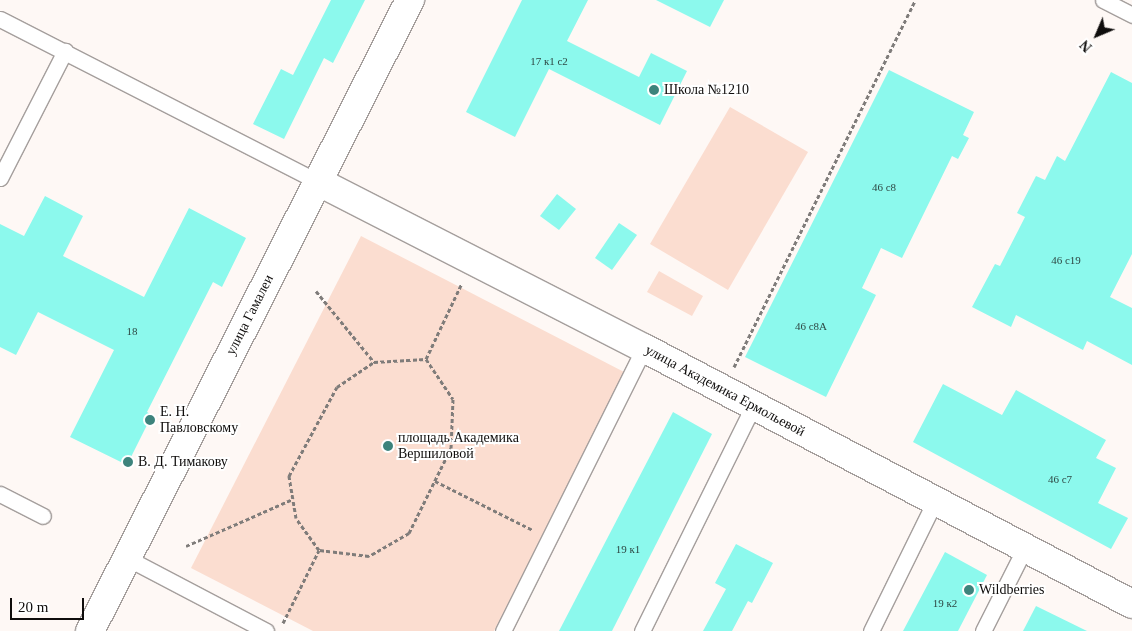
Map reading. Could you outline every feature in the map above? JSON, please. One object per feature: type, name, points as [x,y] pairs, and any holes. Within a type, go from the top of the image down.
[{"type":"street","name":"улица Гамалеи","points":[[90,631],[410,0]]},
{"type":"street","name":"улица Академика Ермольевой","points":[[317,181],[644,348],[1132,604]]},
{"type":"lane","points":[[1103,0],[1132,15]]},
{"type":"lane","points":[[0,19],[317,181]]},
{"type":"lane","points":[[0,178],[65,51]]},
{"type":"lane","points":[[503,631],[644,348]]},
{"type":"lane","points":[[642,631],[753,406]]},
{"type":"lane","points":[[0,494],[43,516]]},
{"type":"lane","points":[[871,631],[935,501]]},
{"type":"lane","points":[[984,631],[1025,548]]},
{"type":"lane","points":[[127,558],[273,630]]},
{"type":"path","points":[[723,390],[915,0]]},
{"type":"path","points":[[426,359],[473,261]]},
{"type":"path","points":[[316,291],[374,362]]},
{"type":"path","points":[[426,359],[453,399],[451,448],[409,533],[369,556],[319,550],[296,518],[289,476],[337,387],[374,362],[426,359]]},
{"type":"path","points":[[435,481],[519,523]]},
{"type":"path","points":[[186,546],[293,499]]},
{"type":"path","points":[[273,630],[319,550]]},
{"type":"shaded area","points":[[730,107],[808,152],[728,290],[650,244]]},
{"type":"shaded area","points":[[361,236],[626,373],[494,631],[313,631],[191,568]]},
{"type":"shaded area","points":[[659,271],[703,296],[692,316],[647,292]]},
{"type":"building","points":[[331,0],[365,0],[333,63],[324,58],[284,139],[253,124],[281,69],[293,75]]},
{"type":"building","points":[[522,0],[588,0],[567,41],[639,77],[651,53],[687,71],[660,125],[549,69],[515,137],[466,112]]},
{"type":"building","points":[[656,0],[724,0],[710,27]]},
{"type":"building","points":[[889,70],[974,112],[963,135],[969,138],[958,159],[952,156],[902,258],[881,248],[862,288],[876,295],[826,397],[745,357]]},
{"type":"building","points":[[1111,72],[1132,83],[1132,254],[1110,297],[1132,308],[1132,365],[1087,341],[1083,350],[1016,315],[1011,327],[972,307],[995,264],[1000,266],[1025,217],[1017,213],[1036,176],[1045,180],[1057,156],[1065,161]]},
{"type":"building","points":[[557,194],[576,209],[559,230],[540,216]]},
{"type":"building","points":[[45,196],[83,216],[63,256],[144,297],[189,208],[246,238],[222,287],[213,282],[147,412],[152,415],[127,465],[70,437],[114,350],[38,312],[16,355],[0,347],[0,224],[24,236]]},
{"type":"building","points":[[619,223],[637,235],[612,270],[595,258]]},
{"type":"building","points":[[943,384],[1002,415],[1016,390],[1106,440],[1096,458],[1116,468],[1098,503],[1128,518],[1111,549],[913,442]]},
{"type":"building","points":[[673,412],[712,434],[612,631],[559,631]]},
{"type":"building","points":[[736,544],[773,563],[752,603],[748,601],[732,631],[703,631],[726,589],[715,583]]},
{"type":"building","points":[[945,552],[987,575],[958,631],[903,631]]},
{"type":"building","points":[[1036,606],[1087,631],[1023,631]]},
{"type":"place","name":"Школа №1210","points":[[654,90]]},
{"type":"place","name":"Е. Н. Павловскому","points":[[150,420]]},
{"type":"place","name":"площадь Академика Вершиловой","points":[[388,446]]},
{"type":"place","name":"В. Д. Тимакову","points":[[128,462]]},
{"type":"place","name":"Wildberries","points":[[969,590]]}]
